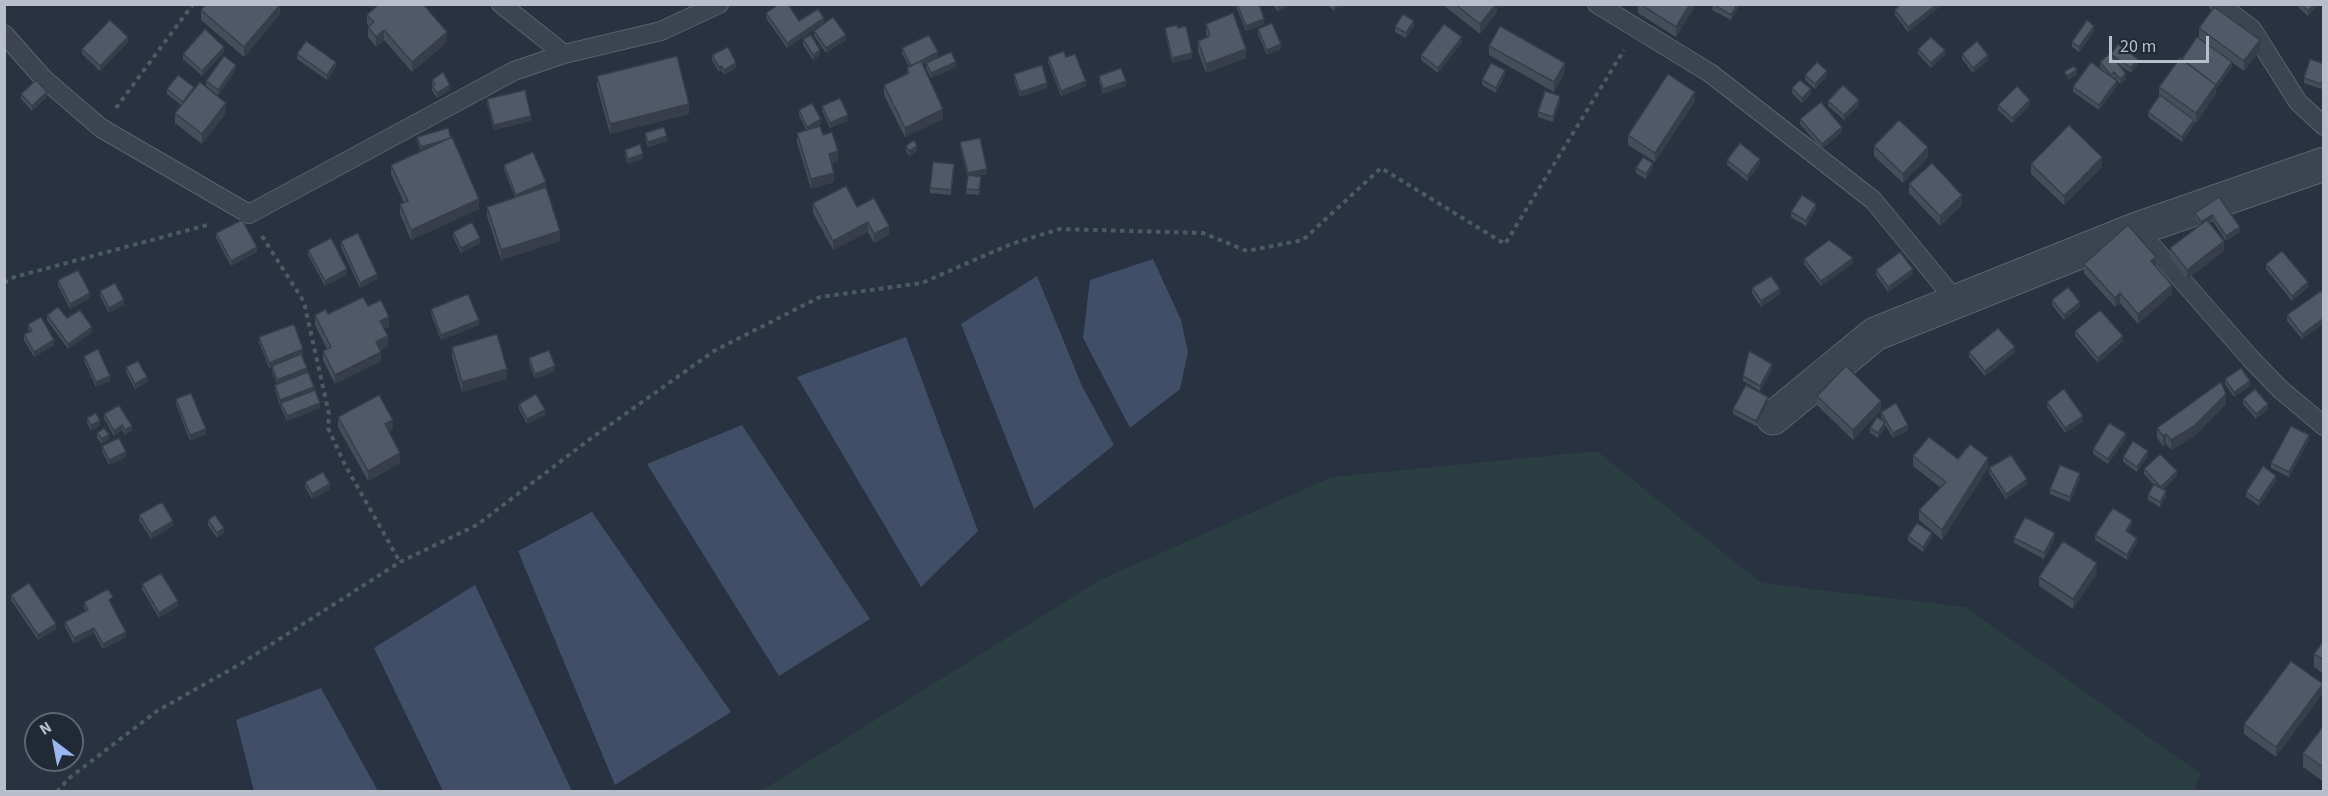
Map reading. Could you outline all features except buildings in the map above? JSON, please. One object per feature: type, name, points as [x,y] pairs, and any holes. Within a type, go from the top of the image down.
[{"type":"street","points":[[1773,418],[1875,334],[2137,229],[2324,164]]},
{"type":"lane","points":[[501,4],[564,54]]},
{"type":"lane","points":[[4,34],[43,78],[101,128],[249,214],[514,71],[564,54],[661,31],[719,4]]},
{"type":"lane","points":[[1597,4],[1710,73],[1873,200],[1957,302]]},
{"type":"lane","points":[[2219,4],[2252,29],[2298,102],[2324,126]]},
{"type":"lane","points":[[2137,229],[2251,359],[2280,389],[2324,426]]},
{"type":"path","points":[[101,128],[193,4]]},
{"type":"path","points":[[57,792],[68,779],[158,711],[242,663],[400,562],[477,525],[590,439],[714,351],[820,297],[922,283],[1011,244],[1060,229],[1203,233],[1247,251],[1303,240],[1381,168],[1505,244],[1637,29]]},
{"type":"path","points":[[4,283],[11,278],[249,214],[295,291],[304,302],[329,414],[328,428],[344,463],[400,562]]},
{"type":"green space","points":[[1597,451],[1761,583],[1965,607],[2201,774],[2194,791],[761,791],[1100,580],[1332,477]]},
{"type":"water","points":[[1153,259],[1181,320],[1188,352],[1180,389],[1130,428],[1083,338],[1090,280]]},
{"type":"water","points":[[1037,276],[1082,386],[1114,445],[1034,509],[961,324]]},
{"type":"water","points":[[906,337],[978,531],[921,587],[797,377]]},
{"type":"water","points":[[742,425],[870,619],[779,676],[647,464]]},
{"type":"water","points":[[592,512],[731,712],[615,785],[518,551]]},
{"type":"water","points":[[475,585],[572,791],[443,791],[374,648]]},
{"type":"water","points":[[321,688],[378,791],[254,791],[236,720]]}]
